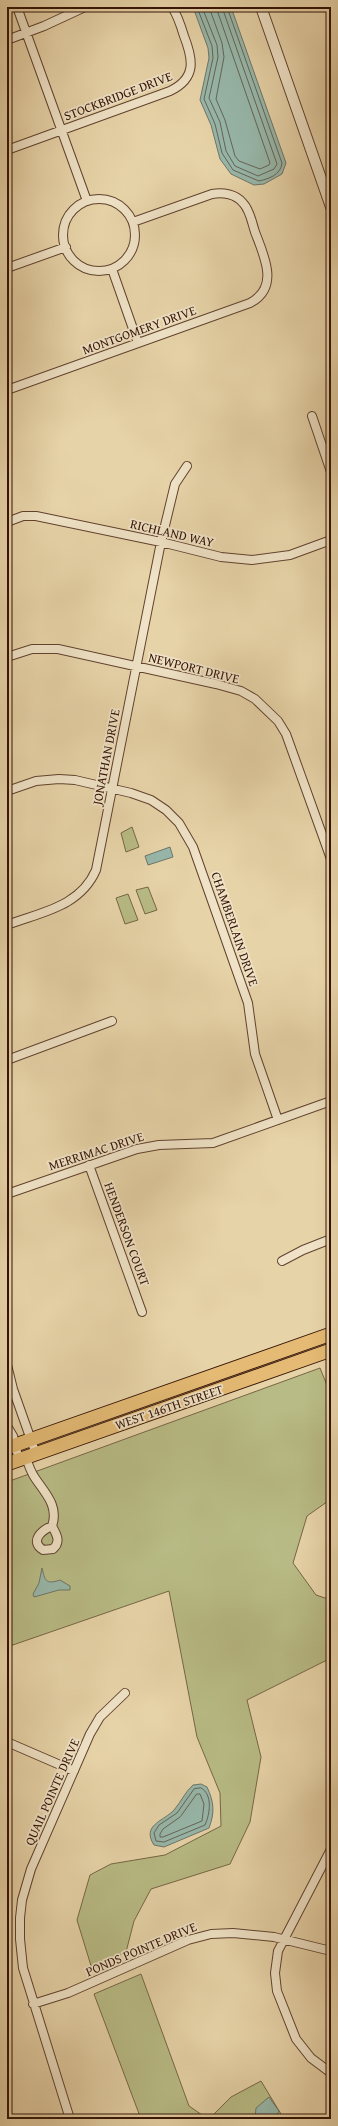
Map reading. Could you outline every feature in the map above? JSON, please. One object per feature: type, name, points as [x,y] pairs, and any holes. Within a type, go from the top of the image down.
[{"type":"main road","name":"WEST 146TH STREET","points":[[11,1447],[331,1334]]},
{"type":"main road","points":[[296,1346],[301,1360]]},
{"type":"main road","name":"WEST 146TH STREET","points":[[22,1459],[331,1350]]},
{"type":"street","points":[[16,7],[87,201]]},
{"type":"street","points":[[7,40],[85,7]]},
{"type":"street","name":"STOCKBRIDGE DRIVE","points":[[7,150],[170,91],[184,81],[190,71],[192,59],[172,7]]},
{"type":"street","points":[[260,7],[331,207]]},
{"type":"street","name":"MONTGOMERY DRIVE","points":[[7,390],[250,303],[260,297],[265,288],[268,279],[265,260],[247,210],[243,203],[229,194],[212,194],[133,222]]},
{"type":"street","points":[[97,199],[114,202],[125,210],[133,222],[135,238],[130,254],[124,262],[112,269],[96,270],[82,266],[70,255],[66,247],[63,233],[69,216],[73,210],[87,201],[97,199]]},
{"type":"street","points":[[7,268],[66,247]]},
{"type":"street","points":[[112,269],[138,343]]},
{"type":"street","points":[[312,416],[331,472]]},
{"type":"street","name":"JONATHAN DRIVE","points":[[7,925],[70,901],[84,891],[96,870],[161,542],[175,484],[186,466]]},
{"type":"street","name":"RICHLAND WAY","points":[[7,522],[23,516],[36,516],[161,542],[221,557],[252,560],[290,555],[331,540]]},
{"type":"street","name":"NEWPORT DRIVE","points":[[7,657],[32,649],[58,649],[230,688],[255,699],[270,711],[286,734],[331,859]]},
{"type":"street","name":"CHAMBERLAIN DRIVE","points":[[7,791],[36,781],[59,779],[75,780],[143,797],[158,804],[179,822],[189,838],[248,1003],[255,1054],[278,1120]]},
{"type":"street","points":[[7,1060],[112,1021]]},
{"type":"street","name":"MERRIMAC DRIVE","points":[[7,1194],[89,1164],[148,1146],[213,1143],[331,1101]]},
{"type":"street","name":"HENDERSON COURT","points":[[89,1164],[142,1312]]},
{"type":"street","points":[[282,1261],[303,1250],[331,1240]]},
{"type":"street","points":[[7,1316],[7,1344]]},
{"type":"street","points":[[7,1365],[13,1389],[32,1440],[22,1459]]},
{"type":"street","points":[[7,1426],[11,1447],[22,1459],[34,1478],[42,1486],[53,1507],[55,1514],[52,1526]]},
{"type":"street","name":"QUAIL POINTE DRIVE","points":[[70,2119],[34,2004],[21,1955],[20,1918],[22,1900],[31,1869],[74,1771],[100,1717],[125,1693]]},
{"type":"street","points":[[7,1742],[74,1771]]},
{"type":"street","points":[[331,1849],[278,1951],[275,1973],[277,1991],[296,2038],[303,2050],[319,2066],[331,2073]]},
{"type":"street","name":"PONDS POINTE DRIVE","points":[[34,2004],[68,1993],[200,1936],[233,1933],[284,1939],[331,1952]]},
{"type":"green space","points":[[132,827],[139,847],[126,852],[121,833]]},
{"type":"green space","points":[[148,887],[157,910],[145,914],[136,890]]},
{"type":"green space","points":[[128,894],[138,920],[125,924],[116,898]]},
{"type":"green space","points":[[320,1368],[331,1395],[331,1499],[307,1516],[293,1563],[316,1595],[331,1600],[331,1658],[247,1700],[261,1757],[250,1822],[230,1864],[151,1889],[134,1921],[126,1952],[92,1969],[77,1920],[90,1875],[111,1864],[165,1855],[221,1826],[220,1793],[197,1737],[169,1591],[7,1647],[7,1482]]},
{"type":"green space","points":[[141,1974],[189,2106],[208,2119],[141,2119],[94,1994]]},
{"type":"green space","points":[[261,2081],[284,2119],[209,2119],[231,2097]]},
{"type":"water","points":[[193,7],[231,7],[286,163],[282,174],[264,184],[254,185],[231,174],[220,159],[211,125],[200,100],[209,58],[208,48]]},
{"type":"water","points":[[170,847],[173,857],[148,865],[145,856]]},
{"type":"water","points":[[42,1568],[46,1580],[51,1582],[60,1580],[70,1586],[70,1590],[59,1590],[34,1597],[33,1594],[39,1583]]},
{"type":"water","points":[[201,1784],[207,1787],[213,1807],[209,1828],[164,1847],[154,1845],[150,1833],[155,1824],[174,1810],[193,1785]]},
{"type":"water","points":[[269,2097],[279,2111],[275,2119],[255,2119],[256,2108]]}]
